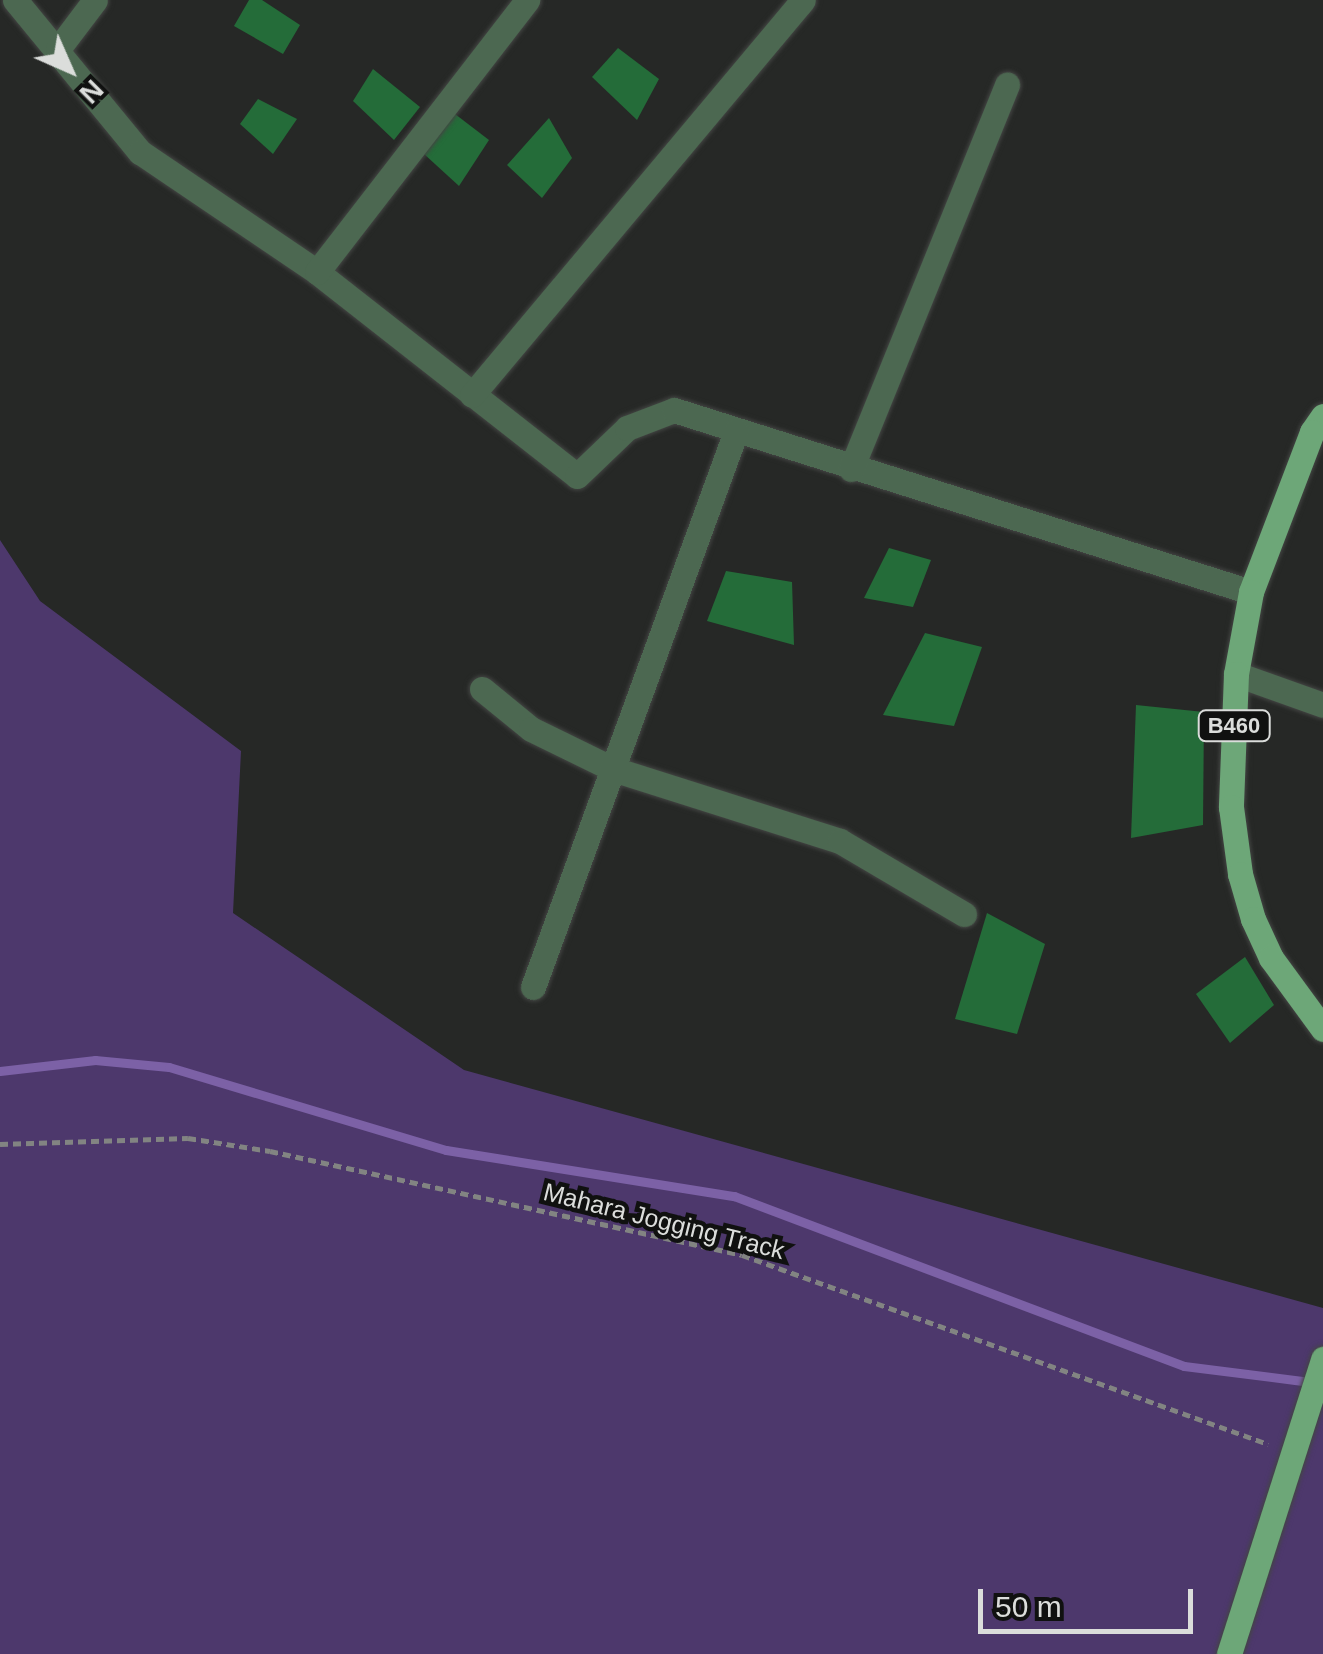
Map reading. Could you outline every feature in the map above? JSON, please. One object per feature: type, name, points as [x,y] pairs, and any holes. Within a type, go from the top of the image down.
[{"type":"main road","name":"B460","points":[[1323,416],[1312,432],[1252,592],[1236,674],[1231,807],[1240,874],[1271,958],[1323,1029]]},
{"type":"main road","points":[[1229,1654],[1323,1359]]},
{"type":"street","points":[[15,0],[140,152],[317,272],[577,476],[627,428],[674,410],[851,469],[1252,592]]},
{"type":"street","points":[[58,49],[95,0]]},
{"type":"street","points":[[317,272],[527,0]]},
{"type":"street","points":[[472,394],[804,0]]},
{"type":"street","points":[[851,469],[1007,84]]},
{"type":"street","points":[[533,987],[736,431]]},
{"type":"street","points":[[1236,674],[1323,705]]},
{"type":"street","points":[[482,689],[531,729],[613,768],[840,841],[964,914]]},
{"type":"path","name":"Mahara Jogging Track","points":[[0,1144],[188,1138],[289,1155],[742,1255],[1294,1453]]},
{"type":"shaded area","points":[[0,540],[40,601],[241,751],[233,913],[464,1070],[1323,1308],[1323,1654],[0,1654]]},
{"type":"building","points":[[249,0],[262,0],[300,25],[283,54],[234,26]]},
{"type":"building","points":[[618,48],[659,79],[637,120],[592,77]]},
{"type":"building","points":[[373,69],[420,107],[394,140],[353,101]]},
{"type":"building","points":[[258,99],[297,119],[273,154],[240,124]]},
{"type":"building","points":[[455,114],[489,140],[459,186],[424,154]]},
{"type":"building","points":[[549,118],[572,158],[542,198],[507,165]]},
{"type":"building","points":[[889,548],[931,560],[913,607],[864,598]]},
{"type":"building","points":[[726,571],[792,582],[794,645],[707,621]]},
{"type":"building","points":[[925,633],[982,647],[954,726],[883,715]]},
{"type":"building","points":[[1136,705],[1204,712],[1203,825],[1131,838]]},
{"type":"building","points":[[987,913],[1045,944],[1017,1034],[955,1019]]},
{"type":"building","points":[[1245,957],[1274,1005],[1230,1043],[1196,994]]},
{"type":"waterway","points":[[0,1071],[95,1060],[169,1067],[446,1150],[734,1196],[1184,1366],[1310,1382]]}]
